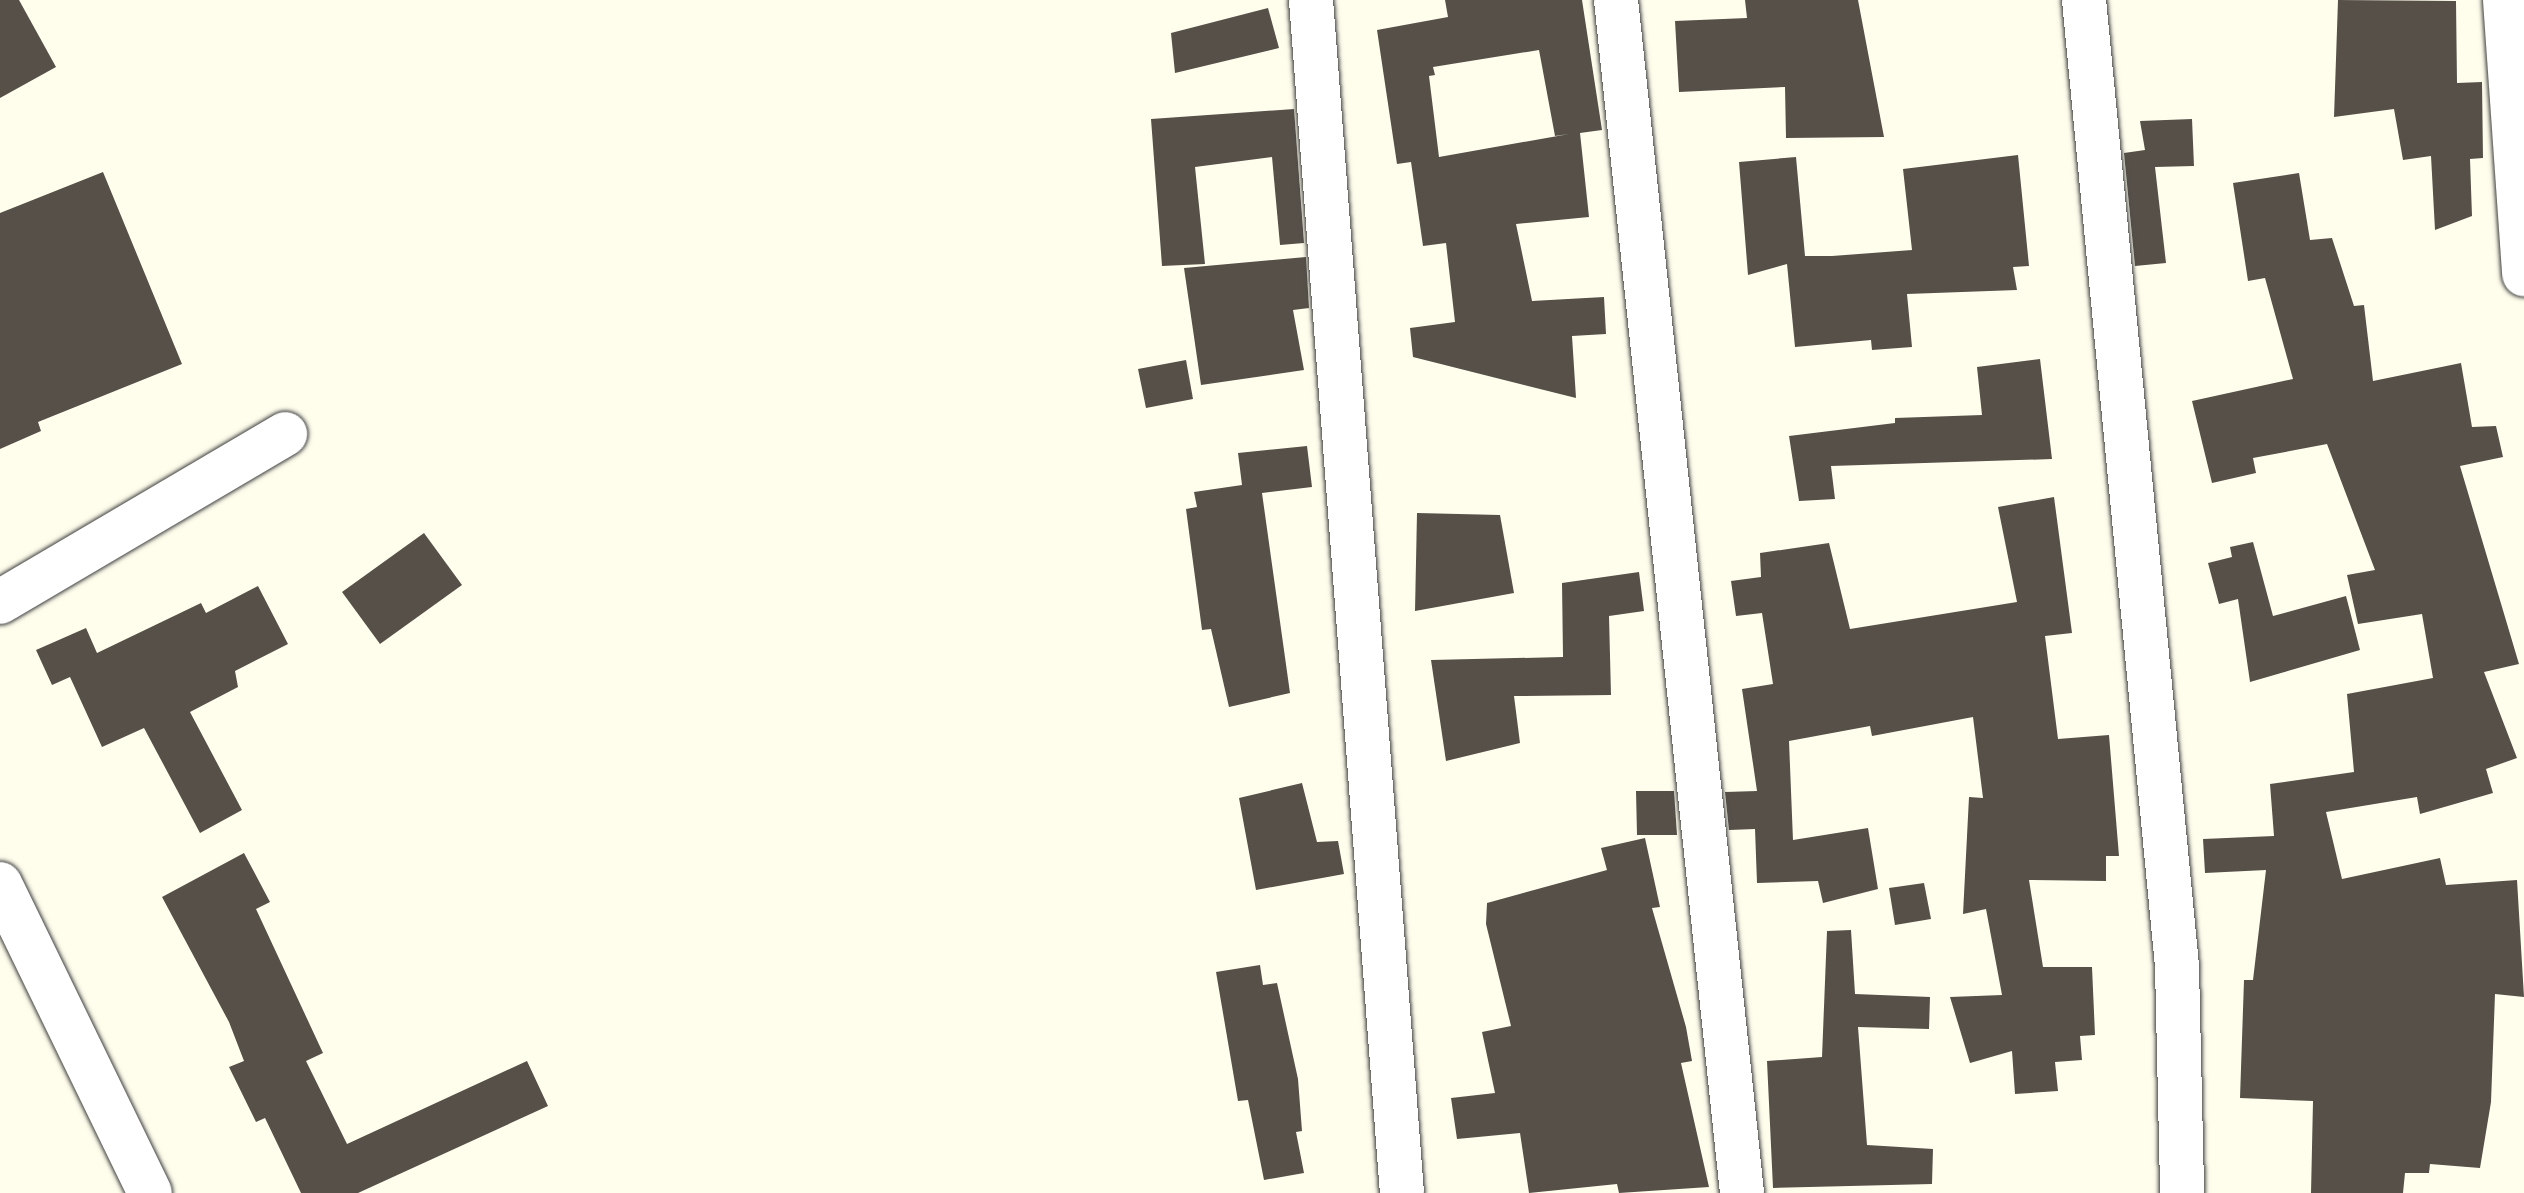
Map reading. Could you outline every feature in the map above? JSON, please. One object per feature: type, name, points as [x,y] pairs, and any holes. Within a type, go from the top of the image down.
[{"type":"street","points":[[1311,0],[1402,1193]]},
{"type":"street","points":[[1616,0],[1742,1193]]},
{"type":"street","points":[[2084,0],[2177,966],[2182,1193]]},
{"type":"street","points":[[2505,0],[2524,274]]},
{"type":"street","points":[[0,602],[285,434]]},
{"type":"street","points":[[0,884],[150,1193]]},
{"type":"building","points":[[0,0],[19,0],[56,67],[0,98]]},
{"type":"building","points":[[1445,0],[1582,0],[1602,130],[1580,133],[1589,217],[1516,224],[1532,301],[1604,297],[1606,334],[1572,336],[1576,398],[1413,357],[1410,328],[1455,322],[1446,243],[1423,246],[1411,162],[1397,164],[1377,30],[1448,17]],"holes":[[[1539,50],[1555,136],[1569,134],[1439,157],[1429,76],[1435,75],[1433,67]]]},
{"type":"building","points":[[1745,0],[1858,0],[1884,137],[1786,138],[1785,87],[1679,92],[1675,21],[1747,18]]},
{"type":"building","points":[[2338,0],[2456,1],[2457,83],[2482,82],[2483,158],[2470,159],[2472,216],[2435,230],[2431,156],[2403,160],[2394,109],[2334,117]]},
{"type":"building","points":[[1268,8],[1279,48],[1175,73],[1171,33]]},
{"type":"building","points":[[1294,109],[1304,243],[1280,245],[1272,157],[1195,167],[1205,264],[1162,266],[1151,119]]},
{"type":"building","points":[[2192,119],[2194,166],[2155,167],[2166,263],[2135,266],[2124,153],[2145,150],[2140,121]]},
{"type":"building","points":[[2018,155],[2029,266],[2013,267],[2017,290],[1907,294],[1912,347],[1872,350],[1871,340],[1795,347],[1787,264],[1748,275],[1739,162],[1796,157],[1805,256],[1832,256],[1912,250],[1903,169]]},
{"type":"building","points":[[103,172],[182,364],[38,422],[41,431],[0,449],[0,213]]},
{"type":"building","points":[[2299,173],[2310,240],[2332,238],[2354,306],[2364,305],[2373,381],[2461,363],[2472,427],[2496,426],[2503,457],[2460,466],[2519,664],[2484,672],[2517,758],[2486,769],[2493,793],[2420,814],[2417,797],[2326,812],[2342,879],[2440,858],[2446,885],[2517,880],[2524,997],[2495,994],[2491,1102],[2480,1168],[2430,1164],[2429,1173],[2405,1173],[2403,1193],[2311,1193],[2313,1101],[2240,1098],[2244,980],[2253,980],[2266,870],[2205,873],[2203,839],[2274,836],[2270,784],[2354,772],[2347,694],[2433,678],[2422,614],[2358,624],[2347,575],[2375,570],[2327,444],[2253,458],[2256,473],[2212,483],[2192,401],[2293,379],[2265,278],[2248,281],[2233,183]]},
{"type":"building","points":[[1306,257],[1309,308],[1293,310],[1304,370],[1201,385],[1184,268]]},
{"type":"building","points":[[2040,359],[2052,459],[1831,466],[1835,499],[1799,501],[1789,436],[1895,423],[1895,418],[1982,415],[1977,367]]},
{"type":"building","points":[[1186,360],[1193,399],[1146,408],[1138,369]]},
{"type":"building","points":[[1307,446],[1312,487],[1262,493],[1290,693],[1229,707],[1211,629],[1202,630],[1186,509],[1197,507],[1194,492],[1242,485],[1238,453]]},
{"type":"building","points":[[2054,497],[2072,633],[2045,636],[2058,739],[2109,735],[2119,856],[2106,856],[2106,881],[2029,880],[2043,967],[2092,967],[2095,1035],[2080,1036],[2082,1060],[2055,1062],[2058,1091],[2015,1094],[2012,1051],[1970,1063],[1950,997],[2002,995],[1986,909],[1963,914],[1969,797],[1983,798],[1973,717],[1872,736],[1870,726],[1789,741],[1793,840],[1868,828],[1878,889],[1823,903],[1818,881],[1757,883],[1755,829],[1729,830],[1725,792],[1757,791],[1742,689],[1773,684],[1762,613],[1736,616],[1731,581],[1761,577],[1760,553],[1829,543],[1850,629],[2017,602],[1998,507]]},
{"type":"building","points":[[1417,513],[1500,515],[1514,593],[1415,611]]},
{"type":"building","points":[[424,533],[462,585],[380,644],[342,592]]},
{"type":"building","points":[[2253,542],[2273,616],[2346,596],[2360,650],[2250,682],[2238,599],[2219,604],[2208,563],[2232,557],[2230,547]]},
{"type":"building","points":[[1639,572],[1644,611],[1609,616],[1611,695],[1514,696],[1520,743],[1446,761],[1431,660],[1563,657],[1562,583]]},
{"type":"building","points":[[258,586],[288,644],[235,671],[238,687],[190,712],[242,810],[200,833],[144,728],[102,747],[70,677],[52,685],[36,650],[86,628],[97,653],[201,603],[206,613]]},
{"type":"building","points":[[1302,783],[1317,842],[1338,841],[1344,874],[1256,890],[1239,798]]},
{"type":"building","points":[[1636,791],[1674,791],[1677,835],[1637,835]]},
{"type":"building","points":[[1645,838],[1660,907],[1652,908],[1686,1027],[1692,1061],[1681,1063],[1709,1187],[1619,1193],[1617,1184],[1529,1193],[1520,1133],[1457,1139],[1451,1098],[1495,1093],[1482,1032],[1511,1026],[1486,924],[1487,903],[1607,870],[1601,848]]},
{"type":"building","points":[[244,853],[270,902],[256,909],[323,1053],[306,1061],[347,1144],[527,1061],[548,1106],[358,1193],[301,1193],[265,1118],[256,1122],[229,1067],[244,1061],[229,1022],[162,897]]},
{"type":"building","points":[[1924,883],[1931,919],[1895,925],[1889,888]]},
{"type":"building","points":[[1851,930],[1855,994],[1930,997],[1929,1029],[1858,1027],[1867,1145],[1933,1149],[1932,1184],[1773,1188],[1767,1061],[1822,1057],[1827,931]]},
{"type":"building","points":[[1260,965],[1263,985],[1277,983],[1298,1079],[1302,1131],[1296,1132],[1304,1173],[1264,1180],[1248,1100],[1238,1101],[1216,972]]}]
